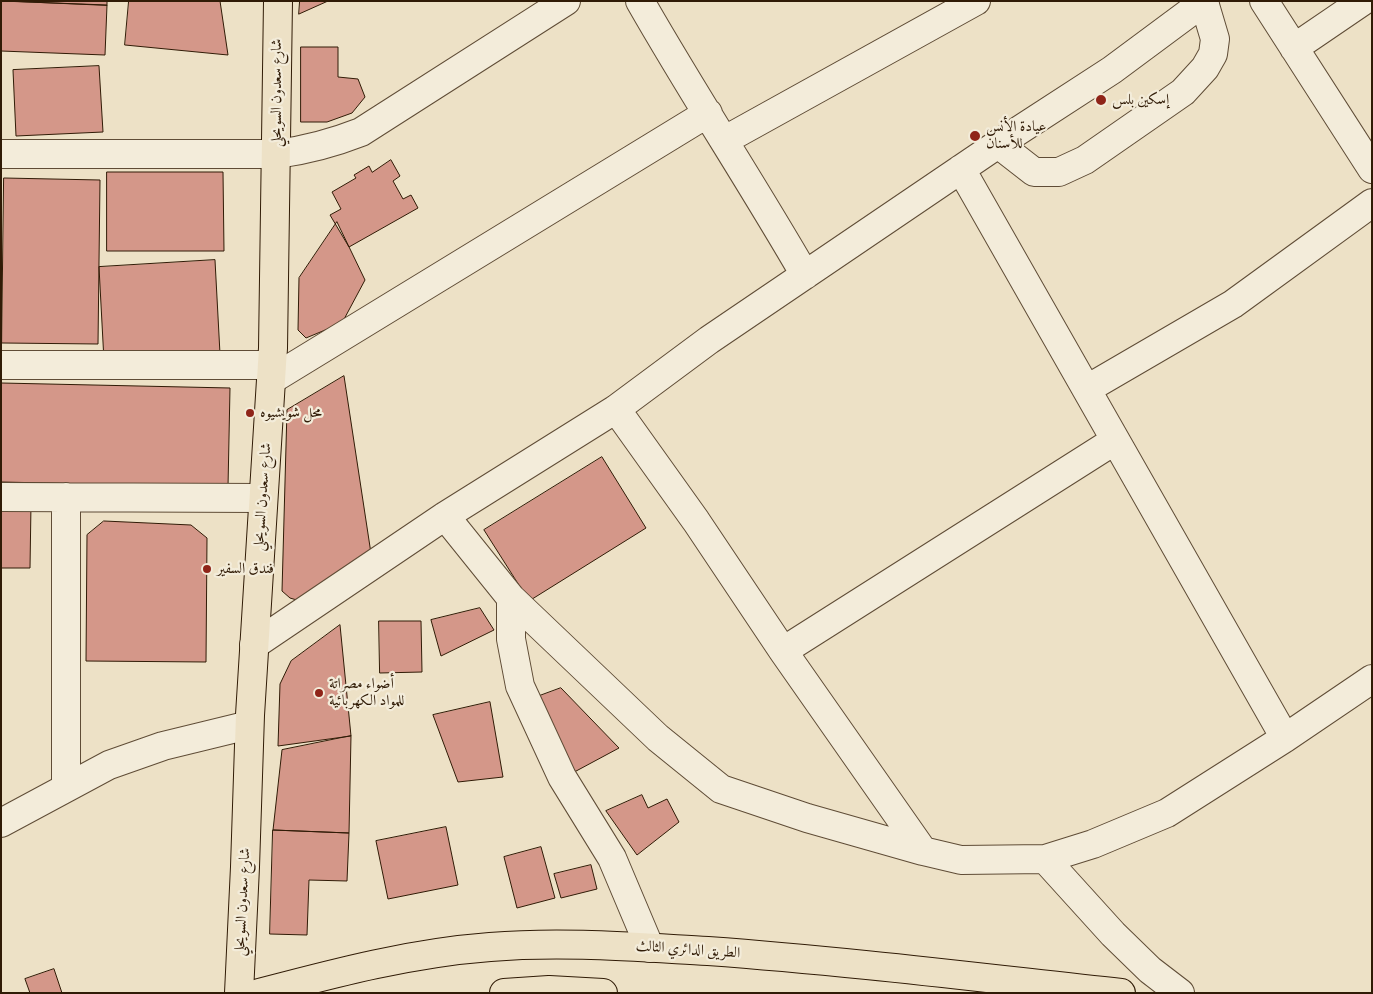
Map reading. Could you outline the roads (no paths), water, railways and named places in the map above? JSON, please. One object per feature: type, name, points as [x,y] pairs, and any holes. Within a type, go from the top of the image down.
[{"type":"main road","name":"شارع سعدون السويحلي","points":[[239,993],[254,645],[272,373],[278,1]]},
{"type":"main road","name":"الطريق الدائري الثالث","points":[[259,993],[323,975],[428,953],[542,944],[650,948],[795,957],[1121,993]]},
{"type":"main road","points":[[504,993],[549,990],[603,993]]},
{"type":"street","points":[[640,1],[805,275]]},
{"type":"street","points":[[725,140],[976,1]]},
{"type":"street","points":[[1264,1],[1372,169]]},
{"type":"street","points":[[1294,48],[1362,1]]},
{"type":"street","points":[[254,645],[445,516],[616,409],[709,340],[998,144],[1112,70],[1205,2],[1215,39],[1213,54],[1205,68],[1183,92],[1085,160],[1059,172],[1034,172],[998,144]]},
{"type":"street","points":[[1,154],[277,154],[330,144],[361,132],[550,6]]},
{"type":"street","points":[[1,365],[272,373],[708,114]]},
{"type":"street","points":[[961,169],[1088,389],[1114,441],[1285,738]]},
{"type":"street","points":[[1088,389],[1233,304],[1372,203]]},
{"type":"street","points":[[616,409],[696,521],[923,851]]},
{"type":"street","points":[[783,650],[1114,441]]},
{"type":"street","points":[[1,496],[263,498]]},
{"type":"street","points":[[66,497],[66,787]]},
{"type":"street","points":[[445,516],[511,598],[658,738],[721,789],[807,818],[961,860],[1045,859],[1093,844],[1167,813],[1285,738],[1372,678]]},
{"type":"street","points":[[511,598],[511,639],[520,686],[562,777],[612,858],[650,948]]},
{"type":"street","points":[[1,823],[110,764],[163,746],[250,725]]},
{"type":"street","points":[[1045,859],[1119,940],[1150,970],[1180,993]]},
{"type":"place","name":"إسكين بلس","points":[[1101,100]]},
{"type":"place","name":"عيادة الأنس للأسنان","points":[[975,136]]},
{"type":"place","name":"محل شويشيوه","points":[[250,413]]},
{"type":"place","name":"فندق السفير","points":[[207,569]]},
{"type":"place","name":"أضواء مصراتة للمواد الكهربائية","points":[[319,693]]}]
